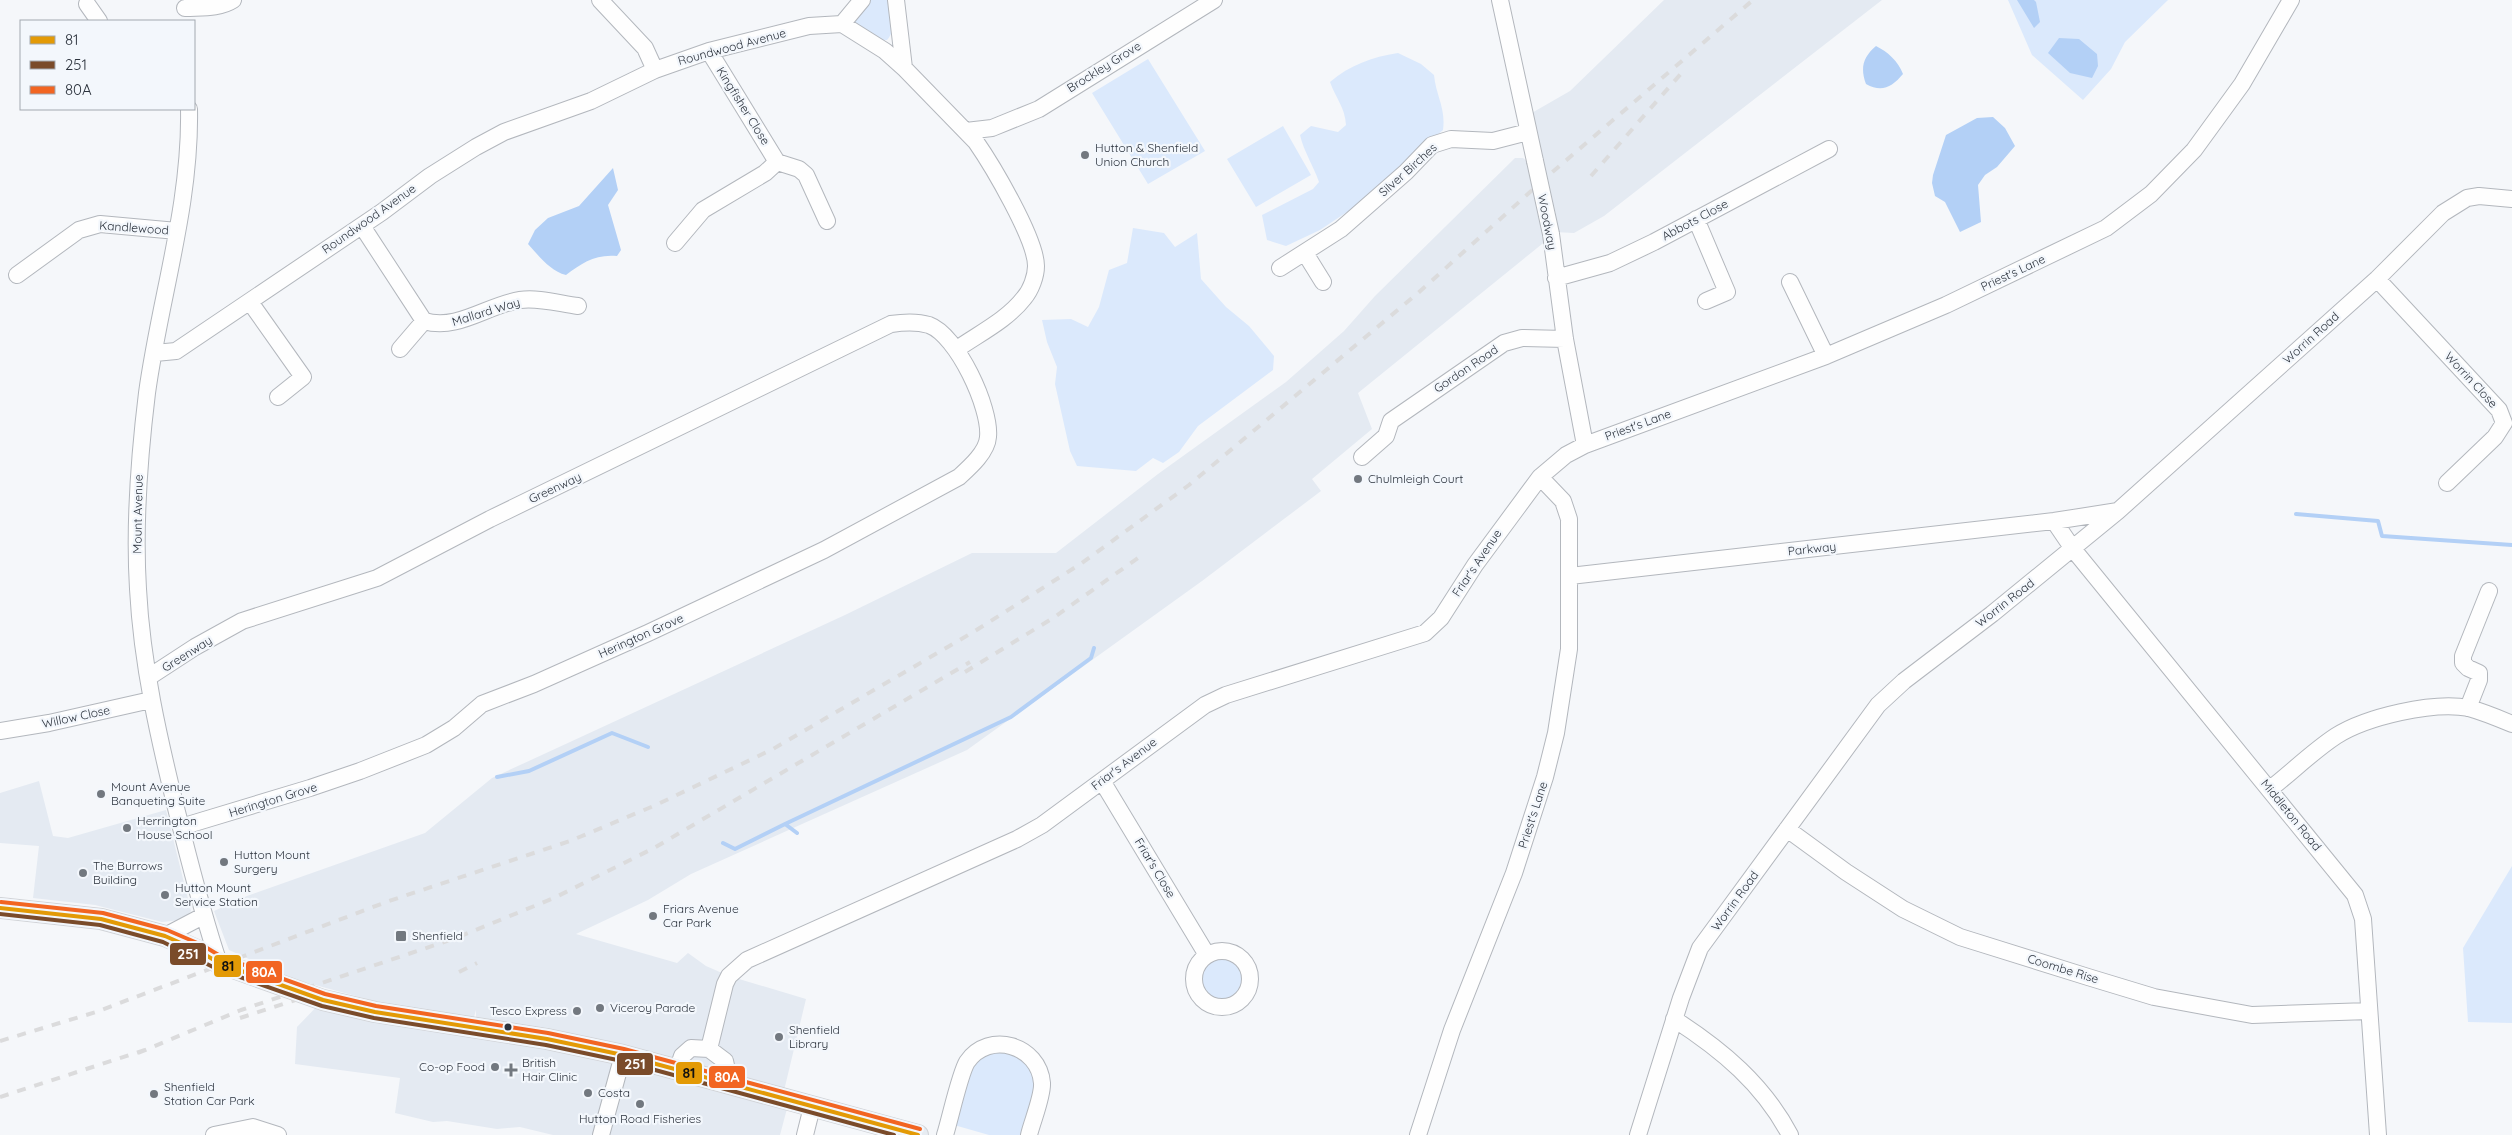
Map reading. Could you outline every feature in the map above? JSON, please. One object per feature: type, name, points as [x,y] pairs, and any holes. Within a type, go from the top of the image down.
[{"type":"main road","points":[[0,908],[101,919],[165,936],[200,950],[219,963],[323,1000],[375,1012],[541,1038],[622,1055],[678,1068],[812,1107],[918,1135]]},
{"type":"street","points":[[185,10],[226,5],[233,0]]},
{"type":"street","points":[[600,0],[645,48],[655,70]]},
{"type":"street","points":[[862,0],[842,24],[885,51],[966,131],[985,155],[1027,235],[1036,266],[1033,281],[1026,297],[1015,308],[957,349]]},
{"type":"street","points":[[896,0],[904,68]]},
{"type":"street","name":"Brockley Grove","points":[[966,131],[992,128],[1039,109],[1213,0]]},
{"type":"street","name":"Woodway","points":[[1500,0],[1551,234],[1565,339],[1585,446]]},
{"type":"street","name":"Priest's Lane","points":[[1418,1135],[1452,1030],[1514,873],[1545,776],[1556,733],[1569,649],[1569,519],[1563,500],[1540,477],[1566,455],[1585,446],[1661,416],[1770,379],[1826,356],[2013,274],[2106,228],[2130,211],[2172,175],[2216,121],[2242,84],[2291,0]]},
{"type":"street","points":[[87,4],[98,20]]},
{"type":"street","name":"Roundwood Avenue","points":[[155,353],[176,351],[362,226],[430,176],[497,136],[591,101],[655,70],[708,51],[809,26],[842,24]]},
{"type":"street","name":"Kingfisher Close","points":[[708,51],[777,162]]},
{"type":"street","name":"Mount Avenue","points":[[189,110],[186,175],[148,392],[136,516],[138,589],[152,700],[203,916],[219,963]]},
{"type":"street","points":[[985,155],[992,128]]},
{"type":"street","name":"Silver Birches","points":[[1280,268],[1341,229],[1406,172],[1432,145],[1451,139],[1493,141],[1528,132]]},
{"type":"street","name":"Abbots Close","points":[[1556,278],[1610,263],[1828,149]]},
{"type":"street","points":[[675,243],[703,210],[765,173],[777,162],[799,169],[806,175],[827,221]]},
{"type":"street","name":"Worrin Road","points":[[1638,1135],[1674,1019],[1700,948],[1878,705],[1904,681],[2073,549],[2118,511],[2377,279],[2454,204],[2479,196],[2512,199]]},
{"type":"street","points":[[1696,219],[1727,292],[1706,301]]},
{"type":"street","name":"Kandlewood","points":[[17,276],[79,230],[100,224],[177,231]]},
{"type":"street","points":[[362,226],[424,321],[400,349]]},
{"type":"street","points":[[1305,253],[1323,282]]},
{"type":"street","name":"Worrin Close","points":[[2377,279],[2499,410],[2508,424],[2447,482]]},
{"type":"street","points":[[1790,282],[1826,356]]},
{"type":"street","name":"Mallard Way","points":[[424,321],[438,325],[452,323],[523,299],[578,306]]},
{"type":"street","points":[[250,302],[303,377],[278,397]]},
{"type":"street","name":"Greenway","points":[[149,677],[195,647],[242,621],[377,578],[490,519],[891,324],[910,321],[931,326],[957,349]]},
{"type":"street","name":"Gordon Road","points":[[1362,457],[1386,436],[1391,420],[1504,343],[1522,338],[1565,339]]},
{"type":"street","name":"Herington Grove","points":[[181,827],[343,777],[426,745],[454,728],[482,704],[534,684],[648,633],[824,550],[959,477],[972,466],[988,439],[988,422],[972,378],[957,349]]},
{"type":"street","name":"Friar's Avenue","points":[[708,1050],[725,984],[738,967],[747,960],[1018,839],[1042,825],[1205,705],[1226,694],[1425,633],[1441,618],[1475,565],[1540,477]]},
{"type":"street","name":"Parkway","points":[[1570,576],[2054,522],[2118,511]]},
{"type":"street","points":[[2054,522],[2073,549]]},
{"type":"street","name":"Middleton Road","points":[[2073,549],[2354,894],[2363,919],[2378,1135]]},
{"type":"street","points":[[2468,708],[2479,680],[2479,673],[2468,668],[2463,663],[2463,656],[2489,591]]},
{"type":"street","name":"Willow Close","points":[[0,731],[49,723],[152,700]]},
{"type":"street","points":[[2270,789],[2337,736],[2374,719],[2412,709],[2448,706],[2468,708],[2512,724]]},
{"type":"street","name":"Friar's Close","points":[[1102,781],[1207,955]]},
{"type":"street","name":"Coombe Rise","points":[[1787,829],[1846,872],[1911,913],[1960,937],[2163,999],[2252,1015],[2369,1011]]},
{"type":"street","points":[[165,936],[203,916]]},
{"type":"street","points":[[1674,1019],[1708,1041],[1736,1065],[1769,1100],[1790,1135]]},
{"type":"street","points":[[945,1135],[966,1063],[976,1052],[991,1044],[1008,1044],[1026,1053],[1038,1066],[1043,1085],[1029,1135]]},
{"type":"street","points":[[678,1068],[682,1056],[691,1048],[708,1050],[725,1061],[727,1070],[725,1082]]},
{"type":"street","points":[[602,1135],[622,1055]]},
{"type":"street","points":[[805,1135],[812,1107]]},
{"type":"street","points":[[214,1135],[253,1127],[278,1135]]},
{"type":"shaded area","points":[[866,0],[890,0],[893,26],[887,40],[879,40],[848,22]]},
{"type":"shaded area","points":[[1664,0],[1882,0],[1604,216],[1574,233],[1554,232],[1530,114],[1570,91]]},
{"type":"shaded area","points":[[2008,0],[2168,0],[2125,42],[2111,69],[2083,100],[2032,55]]},
{"type":"shaded area","points":[[1398,53],[1421,64],[1434,75],[1442,108],[1443,130],[1350,210],[1320,230],[1286,246],[1267,240],[1262,215],[1313,189],[1319,182],[1300,135],[1311,126],[1338,132],[1346,125],[1342,108],[1330,82],[1345,71],[1362,63]]},
{"type":"shaded area","points":[[1148,59],[1205,151],[1148,184],[1092,93]]},
{"type":"shaded area","points":[[1283,126],[1311,175],[1256,207],[1227,159]]},
{"type":"shaded area","points":[[1515,158],[1523,158],[1530,164],[1547,240],[1358,393],[1372,429],[1312,479],[1321,491],[1202,581],[967,750],[691,874],[648,900],[576,934],[677,963],[688,953],[706,966],[729,976],[806,999],[782,1099],[789,1101],[780,1135],[553,1135],[520,1127],[497,1129],[447,1121],[433,1122],[395,1113],[400,1078],[295,1064],[297,1027],[323,1000],[476,1026],[476,1010],[474,1017],[385,1004],[293,979],[229,950],[214,911],[247,896],[425,833],[492,778],[845,615],[972,553],[1056,553],[1158,474],[1286,382],[1344,331],[1375,296]]},
{"type":"shaded area","points":[[1133,228],[1164,233],[1175,247],[1197,233],[1201,279],[1226,307],[1249,326],[1274,356],[1273,370],[1198,426],[1179,452],[1163,463],[1153,458],[1136,471],[1077,466],[1070,451],[1055,384],[1057,367],[1047,342],[1042,320],[1071,319],[1088,327],[1099,307],[1109,270],[1127,263]]},
{"type":"shaded area","points":[[39,781],[53,836],[68,838],[166,810],[191,911],[186,917],[182,920],[162,922],[95,905],[33,898],[39,846],[0,843],[0,793]]},
{"type":"shaded area","points":[[2512,866],[2512,1023],[2468,1022],[2463,948]]},
{"type":"shaded area","points":[[1227,956],[1239,962],[1244,970],[1244,988],[1239,996],[1231,1001],[1217,1002],[1205,996],[1200,988],[1199,974],[1205,962],[1213,957]]},
{"type":"shaded area","points":[[1007,1047],[1037,1072],[1025,1135],[989,1135],[954,1125],[967,1076],[978,1056]]},
{"type":"water","points":[[2017,0],[2034,0],[2036,2],[2040,22],[2034,28]]},
{"type":"water","points":[[2059,38],[2079,39],[2097,54],[2098,66],[2092,78],[2070,73],[2048,53]]},
{"type":"water","points":[[1876,46],[1892,57],[1903,74],[1891,85],[1882,88],[1866,84],[1863,73],[1864,63],[1868,54]]},
{"type":"water","points":[[1993,117],[2005,128],[2015,146],[1997,167],[1985,175],[1978,185],[1981,222],[1960,232],[1945,202],[1935,196],[1932,183],[1933,175],[1946,135],[1977,118]]},
{"type":"water","points":[[613,168],[618,190],[608,205],[621,250],[617,256],[595,258],[566,275],[560,273],[545,263],[528,244],[535,230],[548,218],[579,206]]},
{"type":"waterway","points":[[2296,514],[2378,521],[2382,536],[2512,545]]},
{"type":"waterway","points":[[785,824],[1011,717],[1091,658],[1094,648]]},
{"type":"waterway","points":[[497,777],[529,771],[612,733],[648,747]]},
{"type":"waterway","points":[[723,843],[735,849],[785,824],[797,833]]},
{"type":"railway","points":[[0,1041],[96,1012],[389,901],[570,841],[656,805],[773,749],[975,631],[1082,563],[1189,485],[1418,293],[1549,175],[1753,0]]},
{"type":"railway","points":[[1591,176],[1686,68]]},
{"type":"railway","points":[[965,672],[1053,618],[1138,558]]},
{"type":"railway","points":[[138,1053],[241,1010],[456,938],[554,898],[654,848],[970,662]]},
{"type":"railway","points":[[459,972],[477,963]]},
{"type":"railway","points":[[240,1018],[311,995]]},
{"type":"railway","points":[[0,1097],[145,1050]]},
{"type":"transit line","name":"80A","points":[[1,902],[103,913],[167,930],[202,945],[222,957],[325,994],[376,1006],[548,1033],[624,1049],[920,1129]]},
{"type":"transit line","name":"81","points":[[0,908],[101,919],[165,936],[199,951],[219,963],[323,1000],[375,1012],[547,1039],[623,1055],[918,1135]]},
{"type":"transit line","name":"251","points":[[0,914],[100,925],[163,942],[217,969],[322,1006],[374,1018],[546,1045],[622,1061],[894,1135]]},
{"type":"place","name":"Hutton & Shenfield Union Church","points":[[1085,155]]},
{"type":"place","name":"Chulmleigh Court","points":[[1358,479]]},
{"type":"place","name":"Mount Avenue Banqueting Suite","points":[[101,794]]},
{"type":"place","name":"Herrington House School","points":[[127,828]]},
{"type":"place","name":"Hutton Mount Surgery","points":[[224,862]]},
{"type":"place","name":"The Burrows Building","points":[[83,873]]},
{"type":"place","name":"Hutton Mount Service Station","points":[[165,895]]},
{"type":"place","name":"Friars Avenue Car Park","points":[[653,916]]},
{"type":"place","name":"Shenfield","points":[[401,936]]},
{"type":"place","name":"Viceroy Parade","points":[[600,1008]]},
{"type":"place","name":"Tesco Express","points":[[577,1011]]},
{"type":"place","name":"Shenfield Library","points":[[779,1037]]},
{"type":"place","name":"Co-op Food","points":[[495,1067]]},
{"type":"place","name":"British Hair Clinic","points":[[511,1070]]},
{"type":"place","name":"Costa","points":[[588,1093]]},
{"type":"place","name":"Shenfield Station Car Park","points":[[154,1094]]},
{"type":"place","name":"Hutton Road Fisheries","points":[[640,1104]]}]
